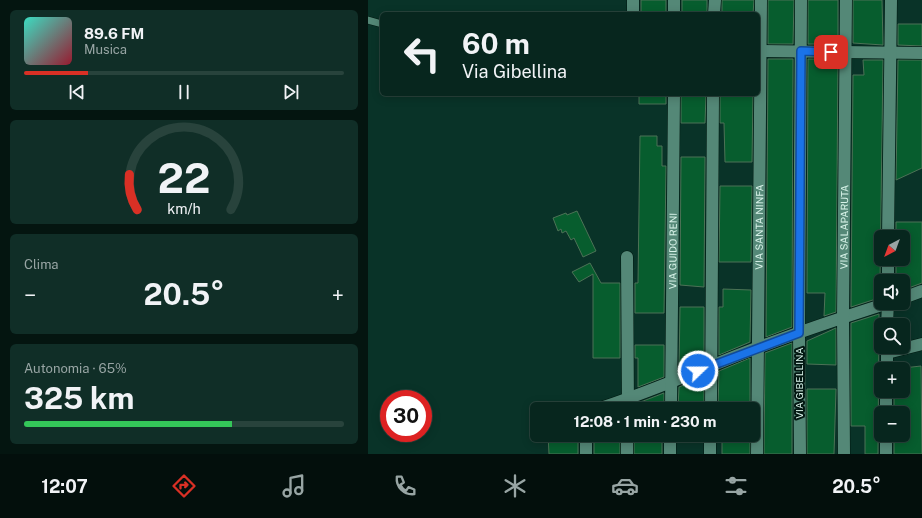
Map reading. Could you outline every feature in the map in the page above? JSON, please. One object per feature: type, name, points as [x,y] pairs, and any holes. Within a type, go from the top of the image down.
[{"type":"street","points":[[633,0],[633,12]]},
{"type":"street","points":[[674,0],[674,12]]},
{"type":"street","points":[[714,12],[715,0]]},
{"type":"street","name":"VIA SANTA NINFA","points":[[760,51],[761,0]]},
{"type":"street","name":"VIA GIBELLINA","points":[[800,454],[799,333],[802,0]]},
{"type":"street","name":"VIA SALAPARUTA","points":[[844,454],[843,317],[846,0]]},
{"type":"street","points":[[888,230],[891,0]]},
{"type":"street","points":[[760,51],[922,53]]},
{"type":"street","name":"VIA GUIDO RENI","points":[[671,402],[674,96]]},
{"type":"street","points":[[710,402],[713,96]]},
{"type":"street","name":"VIA SANTA NINFA","points":[[757,454],[760,96]]},
{"type":"street","points":[[627,257],[628,402]]},
{"type":"street","points":[[910,296],[922,292]]},
{"type":"street","points":[[632,402],[671,382],[758,347],[874,307]]},
{"type":"street","points":[[910,346],[922,344]]},
{"type":"street","points":[[586,442],[586,454]]},
{"type":"street","points":[[627,442],[627,454]]},
{"type":"street","points":[[670,442],[670,454]]},
{"type":"street","points":[[710,442],[710,454]]},
{"type":"street","points":[[886,442],[886,454]]},
{"type":"lane","points":[[368,20],[380,23]]},
{"type":"building","points":[[641,0],[666,0],[666,12],[641,12]]},
{"type":"building","points":[[682,0],[707,0],[707,12],[682,12]]},
{"type":"building","points":[[722,0],[754,0],[753,12],[722,12]]},
{"type":"building","points":[[768,0],[794,0],[793,44],[768,44]]},
{"type":"building","points":[[808,0],[838,0],[838,44],[808,44]]},
{"type":"building","points":[[853,0],[882,0],[883,45],[853,43]]},
{"type":"building","points":[[898,24],[922,24],[922,46],[898,45]]},
{"type":"building","points":[[768,59],[793,59],[792,327],[766,337]]},
{"type":"building","points":[[808,59],[838,59],[836,312],[824,316],[825,293],[807,293]]},
{"type":"building","points":[[863,60],[883,60],[881,230],[874,230],[874,266],[880,266],[880,274],[874,274],[874,300],[851,307],[853,75],[864,75]]},
{"type":"building","points":[[898,60],[922,60],[922,168],[896,180]]},
{"type":"building","points":[[639,96],[666,96],[666,104],[639,104]]},
{"type":"building","points":[[681,96],[706,96],[705,123],[681,123]]},
{"type":"building","points":[[720,96],[753,96],[752,162],[725,162],[724,123],[720,123]]},
{"type":"building","points":[[640,136],[657,136],[657,146],[662,146],[662,166],[666,166],[664,313],[635,313],[635,283],[638,283]]},
{"type":"building","points":[[681,157],[705,157],[704,287],[680,285]]},
{"type":"building","points":[[720,186],[752,186],[751,262],[719,262]]},
{"type":"building","points":[[577,211],[596,251],[583,257],[574,238],[571,240],[566,231],[562,233],[561,229],[558,231],[553,218]]},
{"type":"building","points":[[896,222],[922,222],[922,283],[910,287],[910,274],[896,274],[896,266],[910,266],[910,230],[896,230]]},
{"type":"building","points":[[590,263],[601,283],[620,283],[620,358],[593,358],[593,274],[579,282],[572,272]]},
{"type":"building","points":[[723,289],[751,290],[750,342],[719,355],[719,307],[723,307]]},
{"type":"building","points":[[680,307],[704,307],[704,361],[679,371]]},
{"type":"building","points":[[879,314],[879,318],[874,318],[874,354],[879,354],[879,362],[874,362],[874,398],[878,398],[878,406],[874,406],[874,442],[878,442],[878,454],[865,454],[865,426],[851,426],[851,323]]},
{"type":"building","points":[[836,328],[836,365],[807,364],[807,341]]},
{"type":"building","points":[[792,343],[792,454],[764,454],[765,353]]},
{"type":"building","points":[[635,345],[664,345],[664,377],[638,387],[638,358],[635,358]]},
{"type":"building","points":[[750,358],[750,402],[718,402],[719,371]]},
{"type":"building","points":[[921,366],[922,454],[894,454],[894,442],[910,442],[910,406],[894,406],[894,398],[910,398],[910,367]]},
{"type":"building","points":[[704,377],[704,402],[678,402],[679,387]]},
{"type":"building","points":[[807,389],[836,389],[834,454],[807,454]]},
{"type":"building","points":[[664,393],[664,402],[641,402]]},
{"type":"building","points":[[548,442],[578,442],[578,454],[549,454]]},
{"type":"building","points":[[594,442],[620,442],[620,454],[594,454]]},
{"type":"building","points":[[634,442],[662,442],[662,454],[634,454]]},
{"type":"building","points":[[722,442],[750,442],[750,454],[722,454]]},
{"type":"route","points":[[698,371],[758,347],[799,333],[801,51],[831,52]]}]
